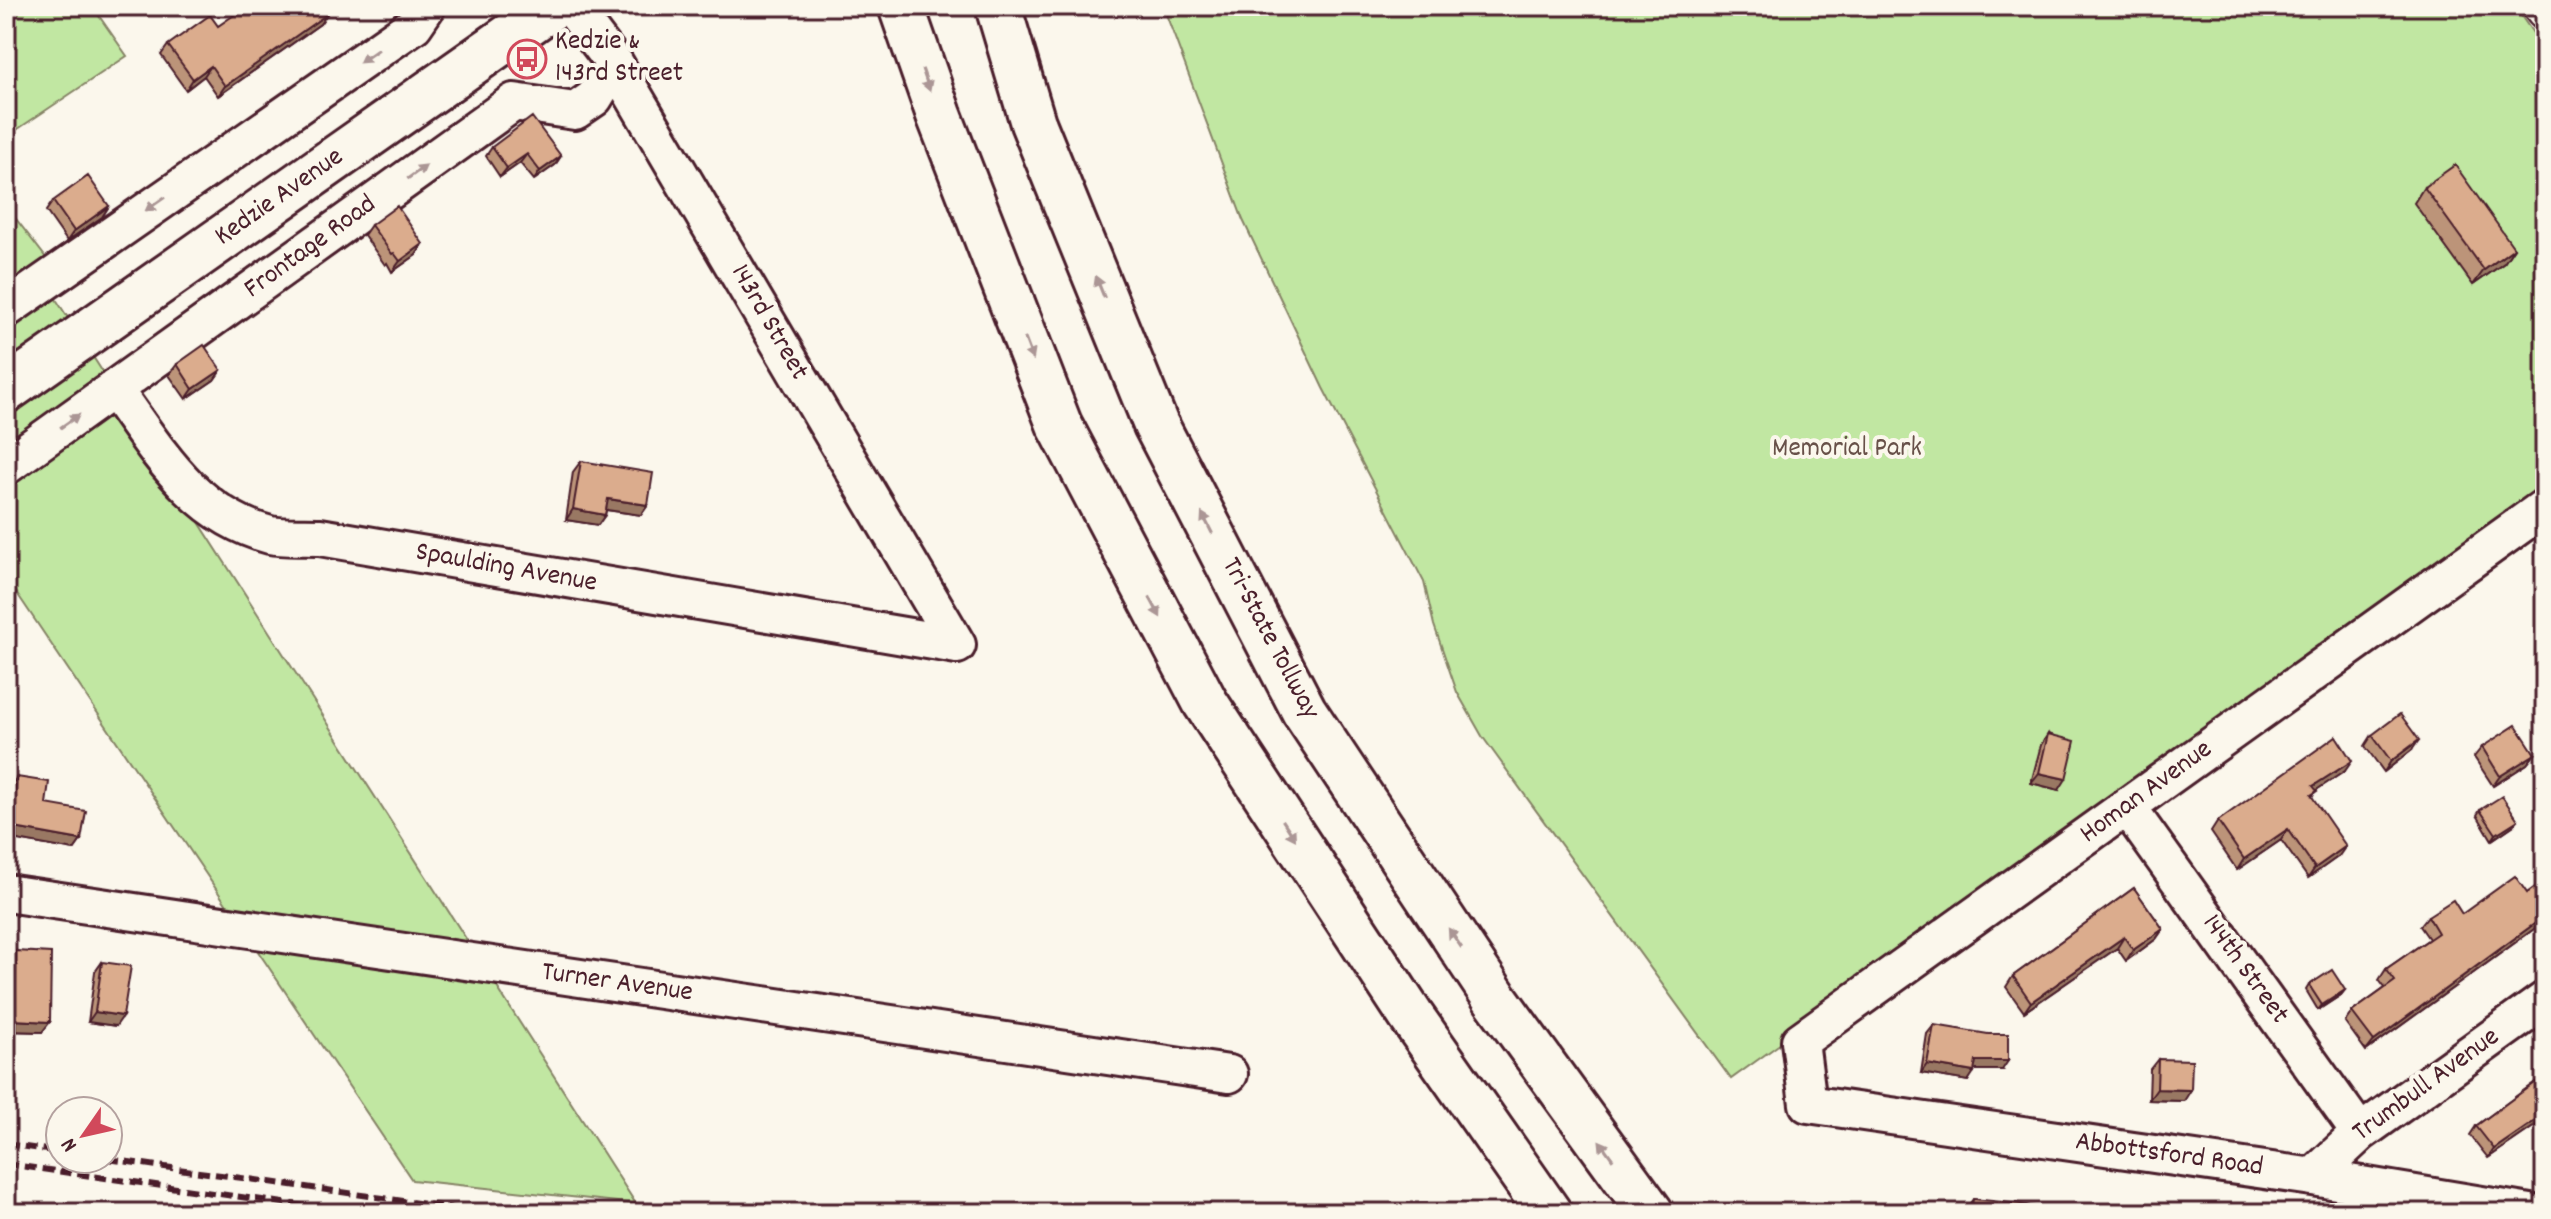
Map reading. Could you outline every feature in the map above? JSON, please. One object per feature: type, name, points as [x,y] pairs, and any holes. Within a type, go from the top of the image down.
[{"type":"main road","name":"Kedzie Avenue","points":[[6,390],[553,6]]},
{"type":"main road","points":[[901,6],[939,115],[1059,424],[1205,702],[1411,1016],[1549,1213]]},
{"type":"main road","name":"Tri-State Tollway","points":[[998,6],[1033,123],[1156,425],[1304,711],[1495,998],[1651,1213]]},
{"type":"street","points":[[6,309],[414,25],[427,6]]},
{"type":"street","name":"143rd Street","points":[[571,6],[615,64],[957,645]]},
{"type":"street","points":[[2541,6],[2545,11]]},
{"type":"street","name":"Frontage Road","points":[[6,466],[514,102],[575,111],[594,98],[615,64]]},
{"type":"street","name":"Spaulding Avenue","points":[[114,390],[167,464],[200,500],[228,518],[271,535],[320,537],[957,645]]},
{"type":"street","name":"Homan Avenue","points":[[1808,1104],[1800,1041],[2545,507]]},
{"type":"street","name":"144th Street","points":[[2127,807],[2360,1133]]},
{"type":"street","name":"Turner Avenue","points":[[6,893],[1229,1074]]},
{"type":"street","name":"Trumbull Avenue","points":[[2313,1177],[2360,1133],[2545,1000]]},
{"type":"street","name":"Abbottsford Road","points":[[1808,1104],[2313,1177],[2530,1213]]},
{"type":"green space","points":[[6,6],[92,6],[127,56],[6,137]]},
{"type":"green space","name":"Memorial Park","points":[[1163,6],[2514,6],[2545,50],[2545,495],[1731,1079],[1482,736],[1457,692],[1434,625],[1424,582],[1323,388],[1243,220]]},
{"type":"green space","points":[[6,206],[57,272],[45,282],[636,1204],[412,1180],[6,577]]},
{"type":"building","points":[[247,6],[322,6],[327,14],[225,86],[211,66],[193,79],[168,45],[210,15],[218,26]]},
{"type":"building","points":[[532,117],[561,156],[540,171],[527,154],[507,168],[492,147]]},
{"type":"building","points":[[2455,165],[2514,248],[2484,270],[2424,187]]},
{"type":"building","points":[[88,176],[109,206],[74,231],[53,201]]},
{"type":"building","points":[[397,206],[423,244],[400,261],[371,225]]},
{"type":"building","points":[[204,345],[221,370],[193,389],[177,364]]},
{"type":"building","points":[[581,461],[653,473],[648,505],[608,499],[605,515],[573,509]]},
{"type":"building","points":[[2400,714],[2419,740],[2391,761],[2372,735]]},
{"type":"building","points":[[2516,725],[2535,754],[2500,776],[2482,747]]},
{"type":"building","points":[[2048,734],[2075,741],[2066,779],[2039,773]]},
{"type":"building","points":[[2336,736],[2352,761],[2313,786],[2317,791],[2311,795],[2346,846],[2315,868],[2288,829],[2244,859],[2218,821]]},
{"type":"building","points":[[17,777],[49,782],[46,804],[86,811],[81,840],[9,827]]},
{"type":"building","points":[[2502,796],[2518,820],[2496,834],[2480,810]]},
{"type":"building","points":[[2515,876],[2527,893],[2545,880],[2545,916],[2374,1041],[2352,1012],[2395,981],[2386,969],[2438,933],[2428,916],[2453,900],[2462,914]]},
{"type":"building","points":[[2134,888],[2163,929],[2133,950],[2124,937],[2031,1002],[2013,976]]},
{"type":"building","points":[[16,951],[51,953],[50,1022],[14,1020]]},
{"type":"building","points":[[102,962],[131,966],[123,1016],[95,1012]]},
{"type":"building","points":[[2332,970],[2345,990],[2322,1005],[2309,985]]},
{"type":"building","points":[[1934,1025],[1988,1034],[2008,1034],[2008,1061],[1976,1061],[1974,1072],[1927,1064]]},
{"type":"building","points":[[2158,1059],[2192,1060],[2191,1090],[2157,1089]]},
{"type":"building","points":[[2545,1075],[2545,1114],[2494,1149],[2476,1126]]},
{"type":"building","points":[[1973,1199],[2021,1204],[2066,1213],[1971,1213]]},
{"type":"railway","points":[[6,1144],[44,1150]]},
{"type":"railway","points":[[124,1161],[489,1213]]},
{"type":"railway","points":[[6,1164],[355,1213]]},
{"type":"place","name":"Kedzie & 143rd Street","points":[[527,59]]}]
